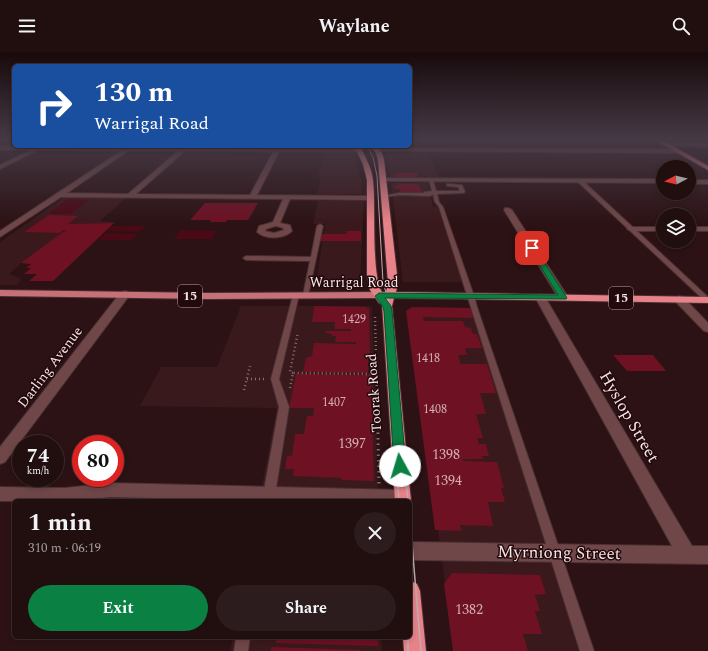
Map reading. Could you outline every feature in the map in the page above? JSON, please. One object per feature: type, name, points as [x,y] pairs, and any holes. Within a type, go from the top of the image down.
[{"type":"highway","points":[[367,167],[370,180],[373,284],[385,299],[393,283],[382,167]]},
{"type":"highway","points":[[370,180],[383,180]]},
{"type":"highway","points":[[370,198],[385,195]]},
{"type":"highway","name":"Warrigal Road","points":[[385,299],[471,296],[707,300]]},
{"type":"highway","name":"Toorak Road","points":[[385,299],[403,499]]},
{"type":"highway","points":[[412,615],[415,651]]},
{"type":"main road","name":"Warrigal Road","points":[[0,293],[301,295],[385,299]]},
{"type":"street","points":[[0,235],[101,167]]},
{"type":"street","points":[[130,195],[162,167]]},
{"type":"street","points":[[252,197],[268,167]]},
{"type":"street","points":[[383,180],[656,181]]},
{"type":"street","points":[[696,182],[708,182]]},
{"type":"street","points":[[60,195],[370,198]]},
{"type":"street","points":[[276,224],[287,197]]},
{"type":"street","points":[[508,210],[563,298]]},
{"type":"street","points":[[631,229],[656,229]]},
{"type":"street","points":[[696,229],[708,229]]},
{"type":"street","name":"Darling Avenue","points":[[0,458],[125,294]]},
{"type":"street","name":"Hyslop Street","points":[[540,297],[687,555]]},
{"type":"street","points":[[678,299],[708,329]]},
{"type":"street","points":[[0,494],[65,495],[110,490],[268,497],[379,496],[403,499]]},
{"type":"street","name":"Myrniong Street","points":[[412,551],[708,555]]},
{"type":"lane","points":[[431,180],[437,202],[441,206],[471,296],[472,307],[587,651]]},
{"type":"lane","points":[[580,181],[707,300]]},
{"type":"lane","points":[[385,195],[435,194],[455,188]]},
{"type":"lane","points":[[426,193],[435,194]]},
{"type":"lane","points":[[268,497],[284,407],[275,379],[313,259],[320,226]]},
{"type":"lane","points":[[246,258],[313,259]]},
{"type":"lane","points":[[241,651],[243,639]]},
{"type":"path","points":[[375,314],[379,496]]},
{"type":"path","points":[[289,393],[293,373],[290,372],[300,326]]},
{"type":"path","points":[[244,390],[250,366]]},
{"type":"path","points":[[293,373],[392,374]]},
{"type":"shaded area","points":[[321,167],[358,167],[361,179],[362,194],[317,194],[321,178],[318,178]]},
{"type":"shaded area","points":[[389,167],[435,167],[439,178],[390,177]]},
{"type":"shaded area","points":[[391,183],[427,183],[433,207],[438,207],[462,282],[403,282]]},
{"type":"shaded area","points":[[70,197],[126,198],[100,221],[115,222],[87,248],[42,264],[21,263],[9,274],[20,278],[17,285],[0,285],[0,242],[62,199]]},
{"type":"shaded area","points":[[68,199],[89,200],[70,214],[48,214]]},
{"type":"shaded area","points":[[318,201],[364,201],[360,279],[348,285],[316,285],[325,224],[313,224]]},
{"type":"shaded area","points":[[113,226],[145,226],[139,232],[107,231]]},
{"type":"shaded area","points":[[181,230],[217,231],[212,239],[174,239]]},
{"type":"shaded area","points":[[105,233],[137,234],[132,240],[99,240]]},
{"type":"shaded area","points":[[241,306],[369,306],[372,308],[378,499],[259,499],[277,408],[140,406],[161,367],[217,367]]},
{"type":"shaded area","points":[[414,307],[470,308],[583,651],[454,651],[409,310]]},
{"type":"shaded area","points":[[233,639],[381,639],[382,651],[230,651]]},
{"type":"building","points":[[395,173],[417,173],[418,177],[395,177]]},
{"type":"building","points":[[397,184],[418,184],[422,192],[401,192],[400,189],[395,189],[394,186],[397,186]]},
{"type":"building","points":[[205,203],[258,203],[248,220],[210,222],[211,220],[190,220]]},
{"type":"building","points":[[49,215],[78,216],[68,224],[114,223],[53,281],[29,281],[37,274],[24,274],[31,268],[26,268],[31,264],[21,263],[63,232],[68,231],[63,230],[60,233],[24,232]]},
{"type":"building","points":[[347,231],[361,231],[361,241],[320,241],[321,234],[346,234]]},
{"type":"building","points":[[314,306],[369,308],[370,357],[368,357],[368,373],[303,372],[306,358],[312,356],[314,343],[356,344],[356,342],[335,342],[336,336],[326,333],[326,331],[351,331],[351,329],[334,329],[335,322],[312,322]]},
{"type":"building","points":[[412,307],[470,308],[473,318],[423,317],[424,321],[463,321],[465,327],[471,328],[473,334],[477,334],[482,348],[465,348],[467,355],[458,355],[461,364],[487,364],[496,393],[480,393],[486,414],[476,414],[483,438],[477,438],[479,444],[486,444],[489,456],[482,456],[483,459],[463,459],[463,461],[497,462],[504,488],[501,488],[505,502],[488,502],[493,526],[460,525],[462,531],[435,530],[406,311]]},
{"type":"building","points":[[613,355],[653,355],[666,371],[627,371]]},
{"type":"building","points":[[296,374],[371,375],[374,481],[293,476],[294,469],[285,469],[287,456],[292,456],[295,434],[304,434],[307,416],[313,416],[314,408],[289,408]]},
{"type":"building","points":[[452,573],[540,575],[546,594],[535,595],[540,611],[535,611],[542,634],[523,634],[528,651],[453,651],[444,584]]},
{"type":"building","points":[[277,639],[378,639],[378,646],[276,643]]},
{"type":"building","points":[[271,647],[361,650],[361,651],[271,651]]},
{"type":"tram line","points":[[375,167],[377,176],[383,282],[391,310],[399,395]]},
{"type":"tram line","points":[[382,299],[385,310],[391,395]]},
{"type":"tram line","points":[[391,394],[399,499]]},
{"type":"tram line","points":[[398,394],[408,499]]},
{"type":"tram line","points":[[412,544],[421,651]]},
{"type":"tram line","points":[[408,639],[408,651]]},
{"type":"route","points":[[400,466],[388,311],[387,306],[379,296],[563,298],[532,248]]}]
